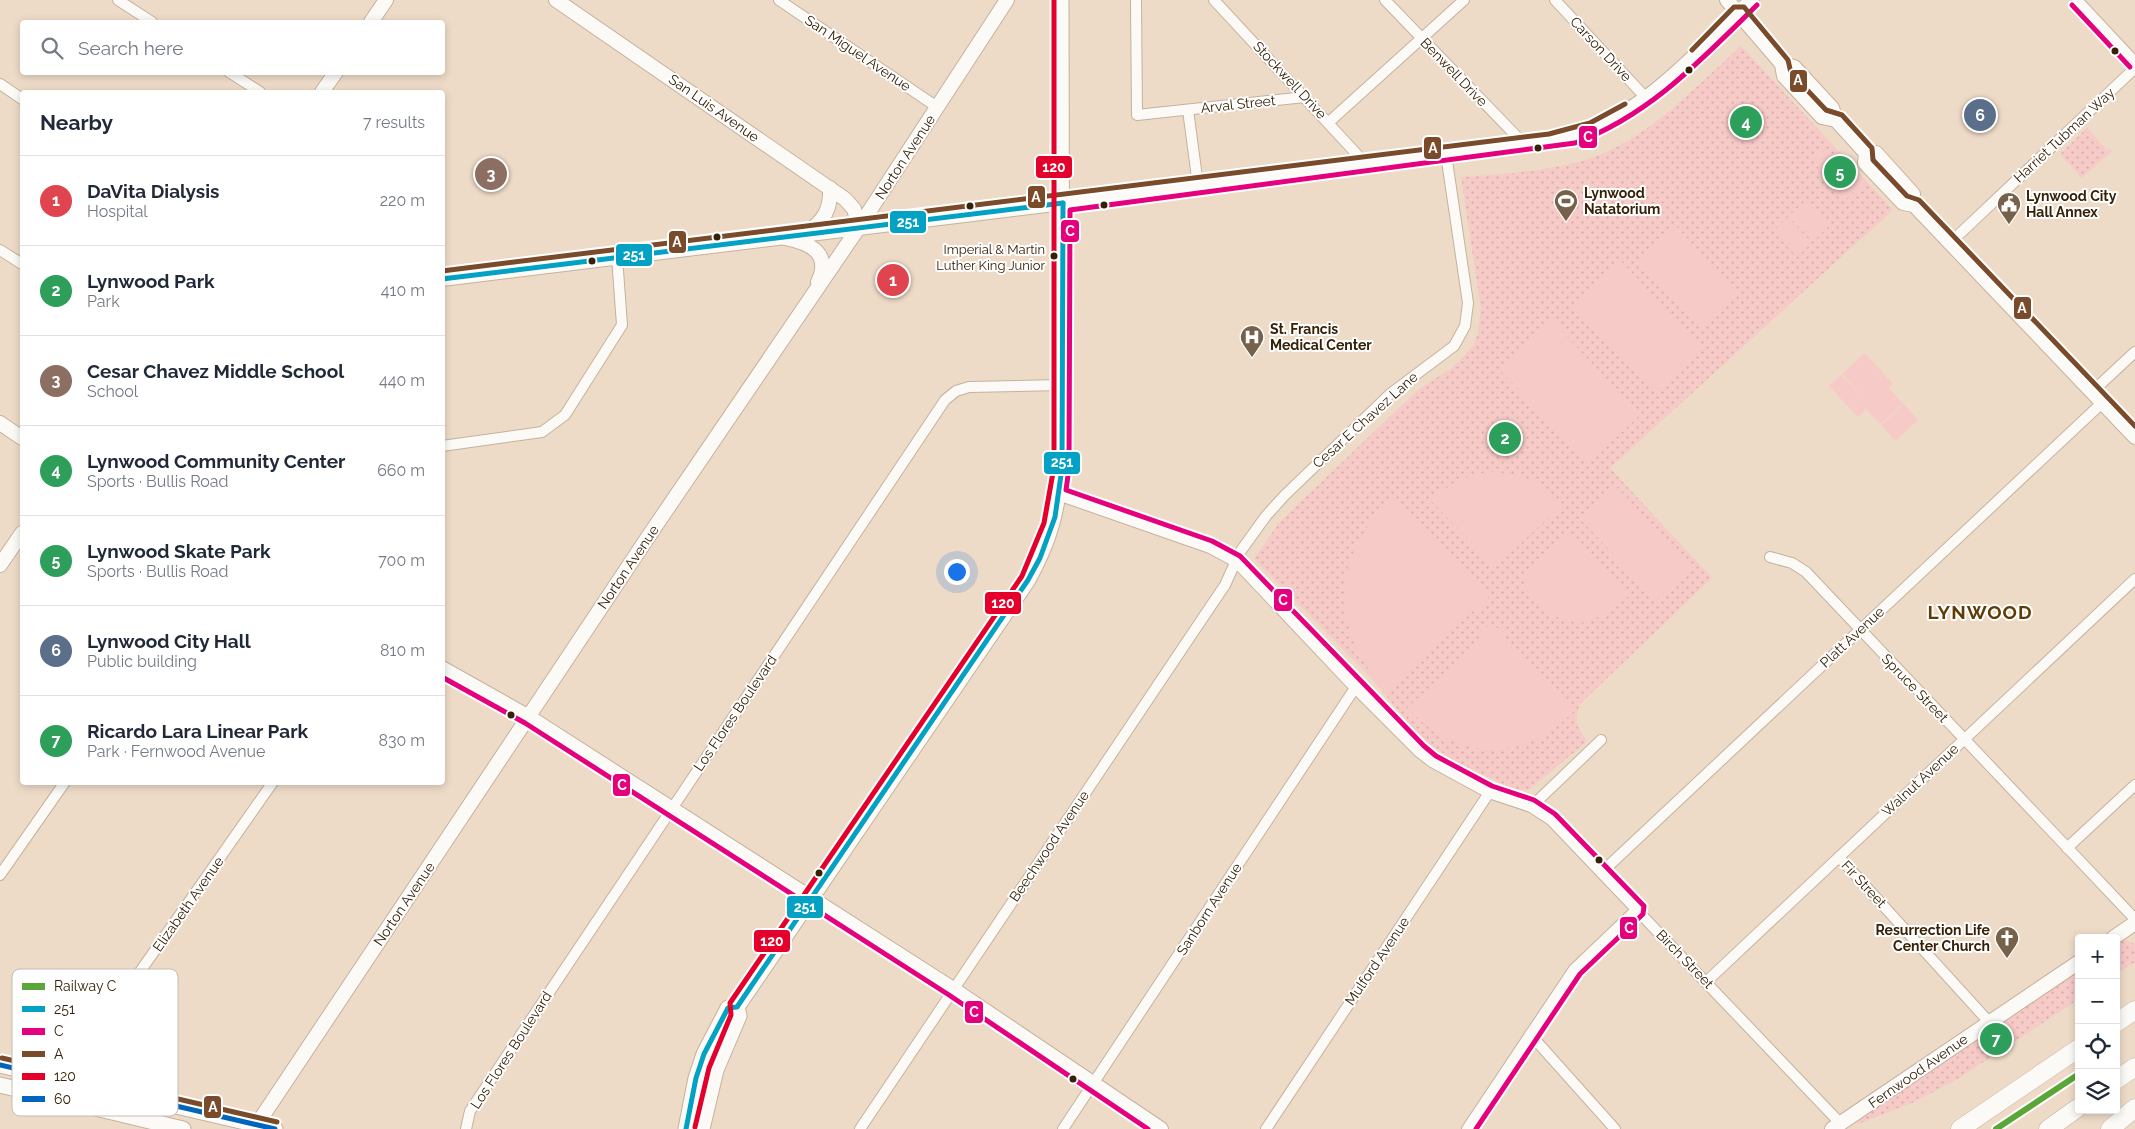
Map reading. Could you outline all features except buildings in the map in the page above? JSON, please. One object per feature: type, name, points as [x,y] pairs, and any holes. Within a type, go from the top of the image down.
[{"type":"highway","points":[[2120,1020],[2134,1011]]},
{"type":"highway","points":[[1960,1129],[2075,1051]]},
{"type":"highway","points":[[2120,1077],[2135,1067]]},
{"type":"highway","points":[[1946,1129],[2010,1096]]},
{"type":"highway","points":[[2110,1129],[2135,1108]]},
{"type":"highway","points":[[2048,1129],[2075,1110]]},
{"type":"main road","points":[[702,1129],[716,1070],[739,1016],[737,1007],[810,897],[1028,580],[1055,517],[1062,468],[1062,203],[1057,1]]},
{"type":"main road","points":[[686,1129],[696,1078],[704,1054],[728,1008],[737,1007]]},
{"type":"main road","points":[[178,1106],[256,1127],[275,1129]]},
{"type":"main road","points":[[178,1114],[183,1115],[192,1109]]},
{"type":"main road","points":[[108,1116],[133,1124],[183,1129]]},
{"type":"street","points":[[118,0],[149,20]]},
{"type":"street","points":[[371,20],[386,0]]},
{"type":"street","name":"San Luis Avenue","points":[[556,0],[845,199],[854,209],[859,227]]},
{"type":"street","name":"San Miguel Avenue","points":[[779,0],[937,107]]},
{"type":"street","points":[[1136,0],[1138,115],[1188,110]]},
{"type":"street","name":"Benwell Drive","points":[[1385,0],[1524,144]]},
{"type":"street","points":[[1329,122],[1464,0]]},
{"type":"street","name":"Carson Drive","points":[[1555,0],[1647,98]]},
{"type":"street","points":[[1727,0],[1782,64],[1784,76],[1822,117],[1836,120],[1866,153],[1865,163],[1903,203],[1914,205],[2135,437]]},
{"type":"street","points":[[445,279],[777,236],[1062,203],[1574,136],[1593,130],[1630,111],[1697,55],[1752,0]]},
{"type":"street","points":[[2077,0],[2135,62]]},
{"type":"street","name":"Stockwell Drive","points":[[1217,1],[1364,162]]},
{"type":"street","name":"Norton Avenue","points":[[256,1127],[648,537],[859,227],[1005,2]]},
{"type":"street","name":"Harriet Tubman Way","points":[[1950,243],[2135,68]]},
{"type":"street","points":[[234,75],[257,90]]},
{"type":"street","points":[[323,90],[334,75]]},
{"type":"street","points":[[0,84],[20,98]]},
{"type":"street","name":"Arval Street","points":[[1198,185],[1188,110],[1305,97]]},
{"type":"street","name":"Cesar E Chavez Lane","points":[[1236,562],[1255,532],[1284,496],[1396,389],[1446,354],[1461,337],[1465,326],[1468,303],[1446,154]]},
{"type":"street","points":[[806,233],[820,223],[827,214],[830,188]]},
{"type":"street","points":[[777,236],[807,244],[820,254],[822,267],[820,277],[808,302]]},
{"type":"street","points":[[0,250],[20,263]]},
{"type":"street","points":[[445,446],[542,432],[565,415],[622,326],[618,257]]},
{"type":"street","name":"Platt Avenue","points":[[1602,872],[1860,630],[2098,396],[2135,352]]},
{"type":"street","name":"Los Flores Boulevard","points":[[466,1129],[470,1111],[944,400],[956,391],[970,387],[1061,386]]},
{"type":"street","points":[[0,423],[20,437]]},
{"type":"street","name":"Birch Street","points":[[1058,495],[1210,548],[1236,562],[1355,688],[1419,752],[1439,766],[1489,793],[1531,807],[1551,820],[1706,982],[1837,1126]]},
{"type":"street","points":[[0,565],[20,536]]},
{"type":"street","name":"Spruce Street","points":[[1770,556],[1788,561],[1802,569],[2135,919]]},
{"type":"street","name":"Beechwood Avenue","points":[[860,1129],[1225,585],[1236,562]]},
{"type":"street","name":"Walnut Avenue","points":[[1706,982],[2135,579]]},
{"type":"street","points":[[445,670],[529,717],[810,897],[953,989],[1161,1129]]},
{"type":"street","name":"Sanborn Avenue","points":[[1063,1129],[1355,688]]},
{"type":"street","points":[[1531,807],[1601,740]]},
{"type":"street","points":[[0,875],[63,785]]},
{"type":"street","name":"Elizabeth Avenue","points":[[142,969],[272,785]]},
{"type":"street","points":[[2067,848],[2135,785]]},
{"type":"street","name":"Mulford Avenue","points":[[1266,1129],[1489,793]]},
{"type":"street","name":"Fir Street","points":[[1839,857],[1989,1022]]},
{"type":"street","points":[[1467,1129],[1574,969],[1637,909]]},
{"type":"street","points":[[2119,934],[2135,923]]},
{"type":"street","name":"Fernwood Avenue","points":[[1837,1126],[2075,965]]},
{"type":"street","points":[[1530,1034],[1616,1129]]},
{"type":"shaded area","points":[[1741,46],[1893,210],[1610,468],[1712,578],[1580,704],[1577,722],[1586,739],[1585,743],[1530,789],[1516,790],[1458,763],[1422,739],[1372,679],[1254,559],[1278,524],[1294,508],[1418,390],[1453,367],[1473,346],[1478,333],[1481,309],[1461,177],[1549,168],[1578,162],[1602,154],[1624,143],[1665,114]]},
{"type":"shaded area","points":[[2087,128],[2108,151],[2109,148],[2112,151],[2082,178],[2060,154]]},
{"type":"shaded area","points":[[1822,151],[1828,156],[1843,157],[1866,181],[1846,199],[1815,164],[1814,158]]},
{"type":"shaded area","points":[[1805,201],[1829,226],[1814,241],[1790,215]]},
{"type":"shaded area","points":[[1788,217],[1812,243],[1797,257],[1773,231]]},
{"type":"shaded area","points":[[1677,227],[1739,295],[1702,330],[1639,262]]},
{"type":"shaded area","points":[[1621,261],[1702,347],[1654,392],[1574,306]]},
{"type":"shaded area","points":[[1552,320],[1640,415],[1588,464],[1499,369]]},
{"type":"shaded area","points":[[1865,353],[1893,384],[1889,388],[1903,404],[1880,424],[1866,409],[1858,417],[1829,386],[1841,375],[1870,405],[1842,374]]},
{"type":"shaded area","points":[[1904,404],[1918,420],[1895,441],[1881,425]]},
{"type":"shaded area","points":[[1487,472],[1498,472],[1528,479],[1546,489],[1563,504],[1498,565],[1492,564],[1430,500],[1458,480]]},
{"type":"shaded area","points":[[1615,485],[1691,567],[1656,600],[1580,519]]},
{"type":"shaded area","points":[[1393,497],[1473,582],[1480,583],[1488,591],[1488,602],[1479,610],[1473,611],[1387,692],[1368,667],[1354,643],[1346,618],[1344,593],[1348,568],[1357,544],[1372,520]]},
{"type":"shaded area","points":[[1565,536],[1576,537],[1632,594],[1604,614],[1586,622],[1568,621],[1558,618],[1540,607],[1527,592],[1525,584],[1526,573]]},
{"type":"shaded area","points":[[1487,627],[1500,628],[1504,633],[1505,640],[1573,712],[1553,729],[1532,741],[1511,748],[1489,749],[1468,746],[1446,738],[1426,725],[1407,708],[1481,639],[1481,632]]},
{"type":"shaded area","points":[[2124,937],[2127,941],[2135,944],[2135,962],[2120,971],[2120,940]]},
{"type":"shaded area","points":[[2075,972],[2075,1002],[1956,1080],[1912,1103],[1858,1124],[1856,1122]]},
{"type":"rail line","name":"C","points":[[1996,1129],[2075,1077]]},
{"type":"transit line","name":"120","points":[[695,1127],[709,1068],[731,1015],[730,1003],[1022,576],[1044,523],[1054,467],[1054,0]]},
{"type":"transit line","name":"C","points":[[1476,1129],[1580,974],[1643,914],[1644,906],[1555,814],[1534,800],[1492,786],[1436,756],[1424,746],[1240,556],[1212,541],[1066,490],[1069,468],[1070,210],[1575,143],[1602,131],[1651,102],[1695,65],[1757,5]]},
{"type":"transit line","name":"C","points":[[2072,5],[2130,67]]},
{"type":"transit line","name":"A","points":[[1692,50],[1734,7],[1744,7],[1788,60],[1791,73],[1826,110],[1842,115],[1872,148],[1873,160],[1907,196],[1919,200],[2135,426]]},
{"type":"transit line","name":"A","points":[[445,271],[1549,134],[1590,123],[1625,104]]},
{"type":"transit line","name":"251","points":[[445,279],[1063,203]]},
{"type":"transit line","name":"251","points":[[686,1129],[696,1078],[704,1054],[728,1008],[737,1007],[1028,580],[1040,558],[1055,517],[1062,468],[1063,203]]},
{"type":"transit line","name":"C","points":[[445,679],[525,723],[949,995],[1148,1129]]},
{"type":"transit line","name":"A","points":[[2,1058],[12,1060]]},
{"type":"transit line","name":"60","points":[[0,1065],[12,1068]]},
{"type":"transit line","name":"A","points":[[178,1099],[277,1122]]},
{"type":"transit line","name":"60","points":[[178,1106],[275,1129]]},
{"type":"place","name":"Lynwood City Hall","points":[[1980,115]]},
{"type":"place","name":"Lynwood Community Center","points":[[1746,122]]},
{"type":"place","name":"Lynwood Skate Park","points":[[1840,172]]},
{"type":"place","name":"Cesar Chavez Middle School","points":[[491,174]]},
{"type":"place","name":"Lynwood Natatorium","points":[[1566,222]]},
{"type":"place","name":"Lynwood City Hall Annex","points":[[2009,225]]},
{"type":"place","name":"Imperial & Martin Luther King Junior","points":[[1054,256]]},
{"type":"place","name":"DaVita Dialysis","points":[[893,280]]},
{"type":"place","name":"St. Francis Medical Center","points":[[1252,358]]},
{"type":"place","name":"Lynwood Park","points":[[1505,438]]},
{"type":"place","name":"Resurrection Life Center Church","points":[[2007,959]]},
{"type":"place","name":"Ricardo Lara Linear Park","points":[[1996,1039]]},
{"type":"district","name":"LYNWOOD","points":[[1980,612]]}]
